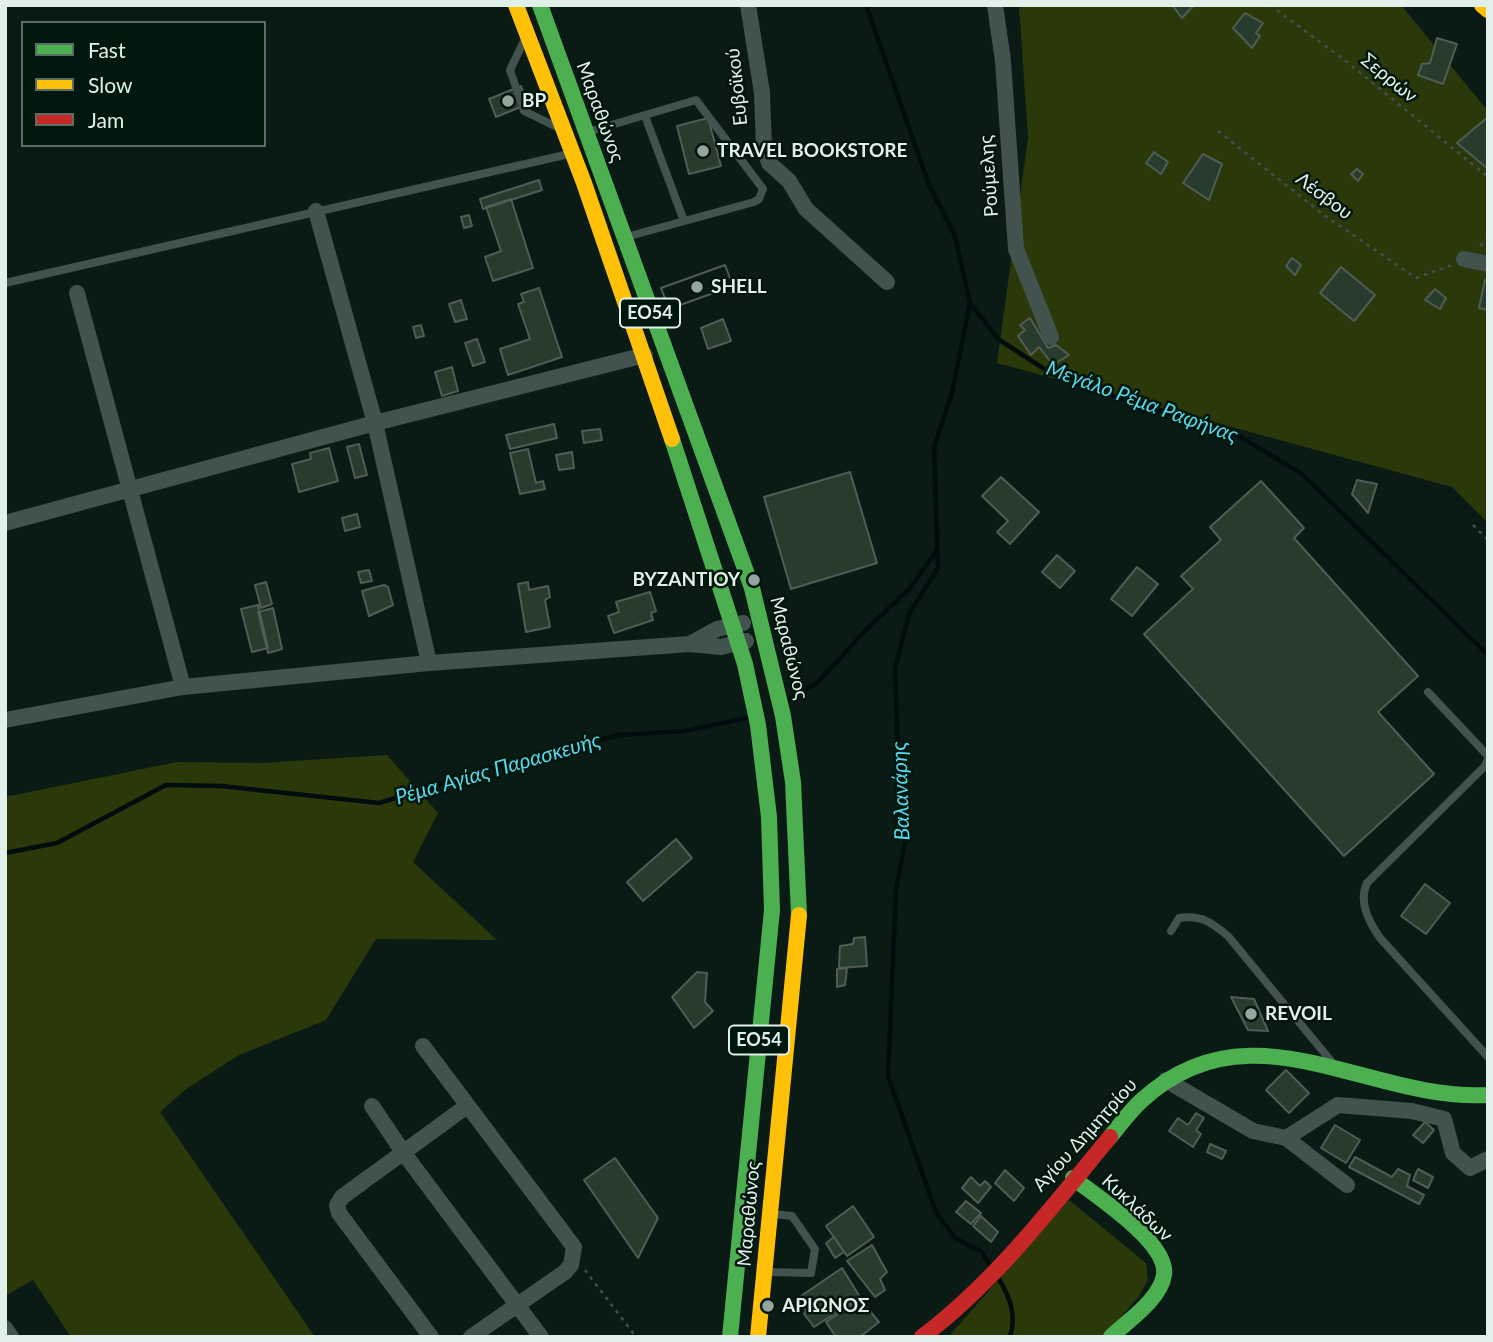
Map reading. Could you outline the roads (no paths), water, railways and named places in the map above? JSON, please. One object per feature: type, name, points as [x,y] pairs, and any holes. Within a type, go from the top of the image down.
[{"type":"main road","name":"Μαραθώνος","points":[[516,5],[645,355],[734,625],[761,743],[770,824],[772,910],[730,1337]]},
{"type":"main road","name":"Μαραθώνος","points":[[540,5],[623,237],[735,533],[766,636],[787,729],[799,844],[799,915],[758,1337]]},
{"type":"main road","points":[[1482,5],[1488,10]]},
{"type":"main road","name":"Αγίου Δημητρίου","points":[[922,1337],[981,1289],[1006,1262],[1131,1110],[1166,1080],[1199,1064],[1230,1054],[1273,1055],[1452,1096],[1488,1095]]},
{"type":"main road","name":"Κυκλάδων","points":[[1073,1178],[1153,1246],[1164,1263],[1164,1276],[1154,1291],[1111,1337]]},
{"type":"street","name":"Ευβοϊκού","points":[[748,5],[762,93],[764,147],[769,163],[789,181],[798,198],[817,220],[887,282]]},
{"type":"street","name":"Ρούμελης","points":[[995,5],[1003,61],[1016,249],[1051,337]]},
{"type":"street","points":[[316,211],[375,423],[429,663]]},
{"type":"street","points":[[1464,260],[1488,264]]},
{"type":"street","points":[[77,293],[183,687]]},
{"type":"street","points":[[5,523],[375,423],[645,355]]},
{"type":"street","points":[[690,644],[717,629],[761,620]]},
{"type":"street","points":[[5,720],[183,687],[429,663],[690,644],[721,647],[766,636]]},
{"type":"street","points":[[423,1046],[570,1239],[574,1256],[565,1272],[471,1337]]},
{"type":"street","points":[[1166,1080],[1252,1131],[1286,1138],[1347,1185]]},
{"type":"street","points":[[1286,1138],[1338,1105],[1412,1111],[1444,1119],[1453,1153],[1470,1168],[1488,1159]]},
{"type":"street","points":[[372,1106],[403,1152],[541,1337]]},
{"type":"street","points":[[431,1337],[337,1209],[342,1197],[467,1106]]},
{"type":"street","points":[[5,1328],[11,1337]]},
{"type":"lane","points":[[528,34],[510,69],[524,111],[563,130]]},
{"type":"lane","points":[[585,133],[689,100],[699,101],[763,189],[759,199],[754,202],[623,237]]},
{"type":"lane","points":[[645,116],[684,220]]},
{"type":"lane","points":[[5,283],[572,153]]},
{"type":"lane","points":[[1428,692],[1488,757],[1485,766],[1367,883],[1363,899],[1368,920],[1380,938],[1488,1057]]},
{"type":"lane","points":[[1171,931],[1180,918],[1195,916],[1219,928],[1338,1069]]},
{"type":"lane","points":[[764,1272],[811,1273],[815,1249],[792,1216],[770,1214]]},
{"type":"waterway","name":"Μεγάλο Ρέμα Ραφήνας","points":[[866,5],[929,185],[955,236],[970,303],[998,339],[1052,374],[1134,403],[1230,431],[1301,473],[1488,655]]},
{"type":"waterway","name":"Βαλανάρης","points":[[970,303],[952,393],[934,447],[938,568],[909,614],[895,669],[899,779],[906,838],[896,889],[888,1076],[936,1212],[955,1238],[982,1252],[990,1265]]},
{"type":"waterway","name":"Ρέμα Αγίας Παρασκευής","points":[[787,701],[817,683],[910,588],[937,550]]},
{"type":"waterway","name":"Ρέμα Αγίας Παρασκευής","points":[[5,853],[57,843],[166,785],[221,786],[379,803],[548,751],[620,735],[684,731],[747,718]]},
{"type":"waterway","name":"Βαλανάρης","points":[[999,1279],[1011,1307],[1013,1321],[1010,1337]]},
{"type":"place","name":"BP","points":[[508,101]]},
{"type":"place","name":"TRAVEL BOOKSTORE","points":[[703,151]]},
{"type":"place","name":"SHELL","points":[[697,287]]},
{"type":"place","name":"ΒΥΖΑΝΤΙΟΥ","points":[[754,580]]},
{"type":"place","name":"REVOIL","points":[[1251,1014]]},
{"type":"place","name":"ΑΡΙΩΝΟΣ","points":[[768,1306]]}]
